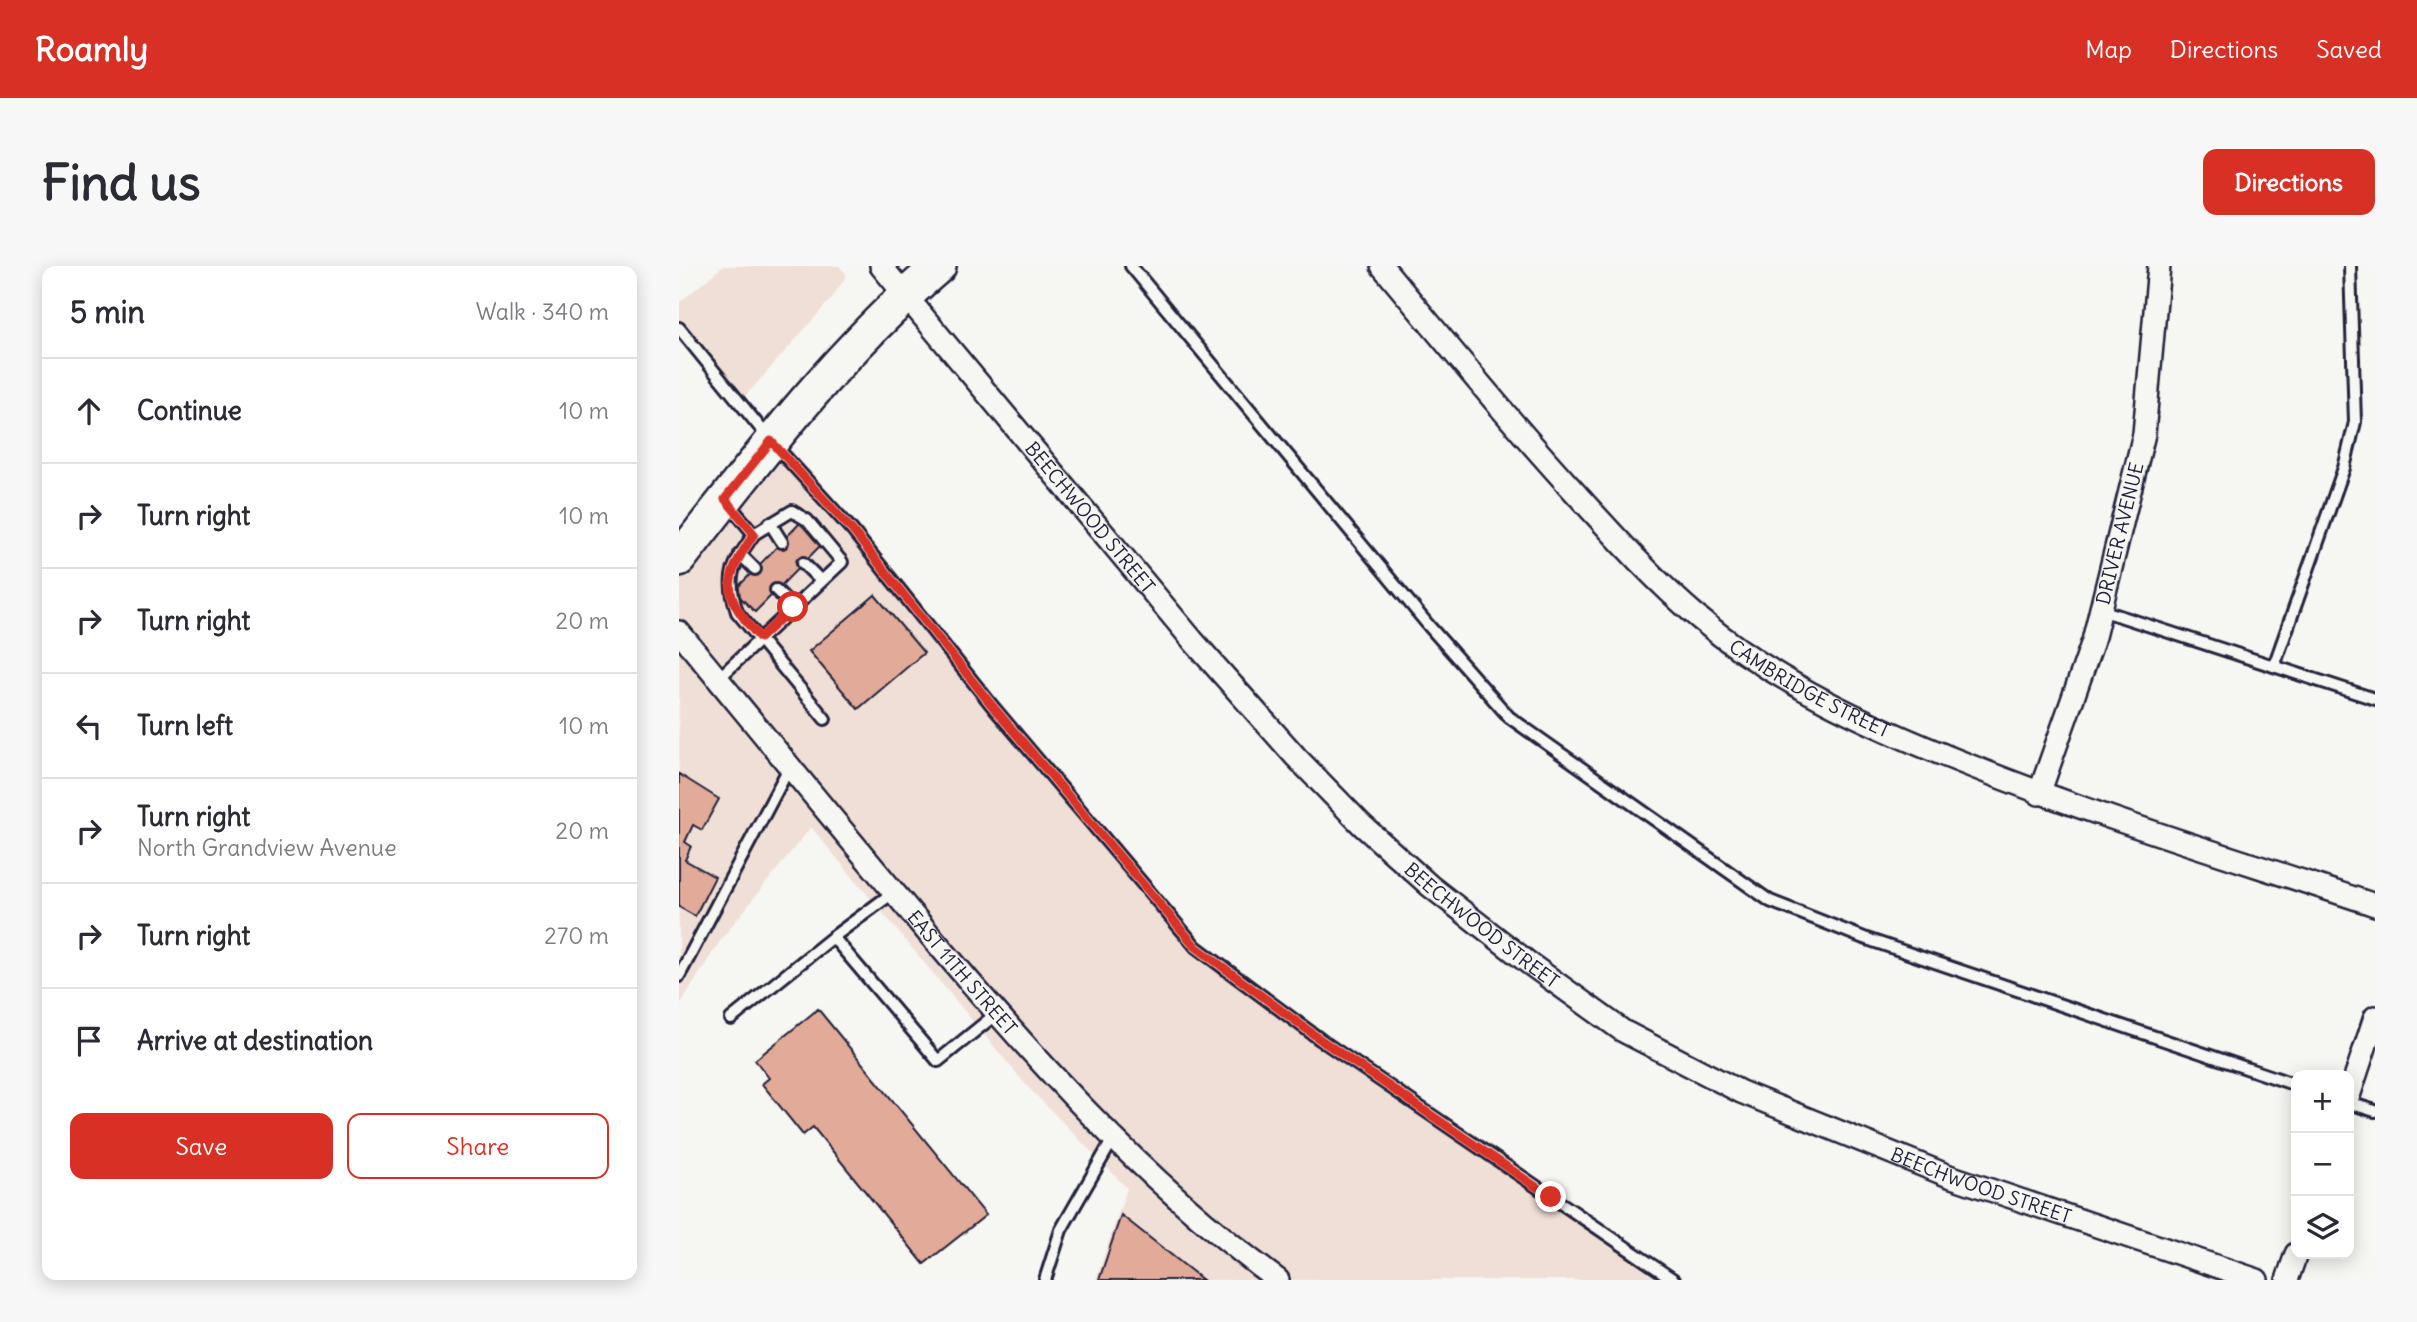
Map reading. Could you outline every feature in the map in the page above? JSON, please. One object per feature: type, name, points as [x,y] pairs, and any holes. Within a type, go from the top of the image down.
[{"type":"main road","points":[[679,559],[771,441],[828,374],[904,295],[939,266]]},
{"type":"street","name":"BEECHWOOD STREET","points":[[881,266],[1194,642],[1296,757],[1363,825],[1430,886],[1586,1006],[1674,1059],[1832,1130],[1986,1189],[2257,1280]]},
{"type":"street","name":"CAMBRIDGE STREET","points":[[1382,266],[1545,459],[1621,542],[1701,620],[1756,660],[1832,705],[1897,736],[2039,793],[2375,905]]},
{"type":"street","name":"DRIVER AVENUE","points":[[2039,793],[2101,610],[2144,434],[2159,266]]},
{"type":"street","name":"EAST 11TH STREET","points":[[679,632],[996,1014],[1113,1139],[1235,1248],[1278,1280]]},
{"type":"street","points":[[2354,1081],[2375,1017]]},
{"type":"street","points":[[2287,1280],[2294,1259]]},
{"type":"lane","points":[[1131,266],[1429,626],[1509,718],[1770,901],[1864,938],[2291,1083]]},
{"type":"lane","points":[[2274,666],[2344,468],[2355,422],[2350,266]]},
{"type":"lane","points":[[679,328],[771,441],[852,530],[994,708],[1196,947],[1321,1040],[1674,1280]]},
{"type":"lane","points":[[725,499],[754,534]]},
{"type":"lane","points":[[718,678],[760,638],[793,607],[842,562],[807,520],[792,511],[754,534],[731,568],[730,591],[737,612],[760,638],[825,719]]},
{"type":"lane","points":[[771,523],[782,542]]},
{"type":"lane","points":[[740,554],[755,569]]},
{"type":"lane","points":[[803,563],[821,581]]},
{"type":"lane","points":[[776,590],[793,607]]},
{"type":"lane","points":[[2101,610],[2375,699]]},
{"type":"lane","points":[[679,976],[790,766]]},
{"type":"lane","points":[[731,1019],[832,937],[894,892]]},
{"type":"lane","points":[[832,937],[938,1061],[996,1014]]},
{"type":"lane","points":[[679,946],[691,953]]},
{"type":"lane","points":[[2354,1105],[2375,1111]]},
{"type":"lane","points":[[1045,1280],[1061,1230],[1113,1139]]},
{"type":"shaded area","points":[[723,266],[839,266],[847,275],[832,298],[742,400],[679,321],[679,303]]},
{"type":"shaded area","points":[[771,441],[1189,941],[1672,1280],[1096,1280],[1127,1188],[1027,1086],[811,827],[722,938],[679,1006],[679,559]]},
{"type":"building","points":[[800,523],[821,545],[755,612],[734,591]]},
{"type":"building","points":[[875,595],[924,653],[858,709],[809,651]]},
{"type":"building","points":[[679,774],[719,799],[702,830],[693,825],[685,842],[691,846],[685,860],[715,877],[695,916],[679,907]]},
{"type":"building","points":[[818,1009],[986,1215],[924,1264],[813,1127],[803,1135],[762,1084],[769,1078],[755,1060]]},
{"type":"building","points":[[1121,1215],[1203,1280],[1099,1280]]},
{"type":"route","points":[[793,607],[760,638],[737,612],[730,591],[731,568],[754,534],[725,499],[771,441],[852,530],[994,708],[1196,947],[1321,1040],[1551,1197]]}]
